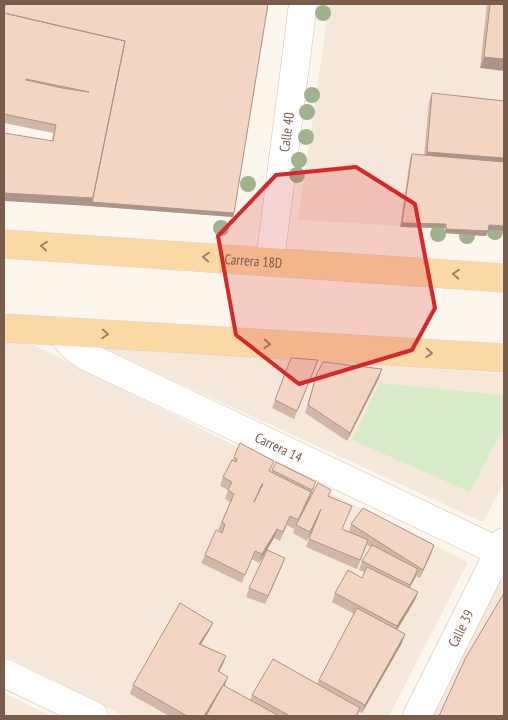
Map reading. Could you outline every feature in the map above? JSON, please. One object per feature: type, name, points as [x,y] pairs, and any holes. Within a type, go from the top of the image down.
[{"type":"main road","name":"Carrera 18D","points":[[4,244],[504,278]]},
{"type":"main road","points":[[4,328],[504,358]]},
{"type":"street","name":"Calle 40","points":[[270,261],[303,4]]},
{"type":"street","name":"Carrera 14","points":[[61,331],[66,340],[75,349],[86,356],[503,549]]},
{"type":"street","name":"Calle 39","points":[[417,716],[503,549]]},
{"type":"street","points":[[4,673],[94,716]]},
{"type":"highlighted area","points":[[356,167],[415,204],[435,308],[412,350],[299,384],[236,335],[218,236],[276,175]]},
{"type":"shaded area","points":[[329,4],[504,4],[504,232],[298,220]]},
{"type":"shaded area","points":[[4,335],[16,336],[468,562],[389,716],[124,716],[4,656]]},
{"type":"shaded area","points":[[87,341],[504,374],[504,483],[483,522]]},
{"type":"shaded area","points":[[498,579],[504,582],[504,716],[427,716]]},
{"type":"shaded area","points":[[4,693],[51,716],[4,716]]},
{"type":"green space","points":[[380,383],[504,395],[504,426],[470,492],[352,440]]},
{"type":"building","points":[[5,4],[268,4],[234,213],[92,202],[125,41],[4,13]]},
{"type":"building","points":[[490,4],[504,4],[504,59],[484,57]]},
{"type":"building","points":[[4,13],[125,41],[93,198],[4,193],[4,133],[53,141],[56,125],[4,114]],"holes":[[[26,79],[89,92],[62,88]]]},
{"type":"building","points":[[432,93],[504,101],[504,158],[427,152]]},
{"type":"building","points":[[412,154],[504,162],[504,226],[489,225],[488,231],[446,229],[446,224],[402,223]]},
{"type":"building","points":[[291,358],[318,360],[297,411],[275,400]]},
{"type":"building","points":[[323,362],[382,369],[350,433],[308,405],[317,373]]},
{"type":"building","points":[[240,443],[274,461],[269,471],[311,492],[298,520],[290,516],[283,532],[277,529],[262,554],[255,551],[245,575],[205,555],[216,530],[222,533],[225,524],[222,522],[234,494],[228,490],[232,482],[223,477],[232,460],[236,462],[237,459],[234,457]]},
{"type":"building","points":[[276,462],[316,482],[312,490],[272,470]]},
{"type":"building","points":[[318,483],[331,490],[328,496],[352,506],[342,529],[368,540],[360,560],[309,539],[321,509],[310,532],[296,525]]},
{"type":"building","points":[[363,508],[434,545],[423,570],[351,524]]},
{"type":"building","points":[[372,545],[418,569],[410,585],[362,561]]},
{"type":"building","points":[[267,550],[285,558],[268,596],[249,588]]},
{"type":"building","points":[[367,567],[418,592],[397,626],[335,593],[348,570],[362,578]]},
{"type":"building","points":[[504,593],[504,716],[439,716],[465,659]]},
{"type":"building","points":[[180,603],[213,623],[199,644],[226,656],[218,671],[228,677],[204,716],[187,716],[133,685]]},
{"type":"building","points":[[357,608],[405,634],[365,705],[319,680]]},
{"type":"building","points":[[273,659],[360,708],[356,716],[290,716],[252,695]]},
{"type":"building","points":[[223,685],[279,716],[206,716]]}]
